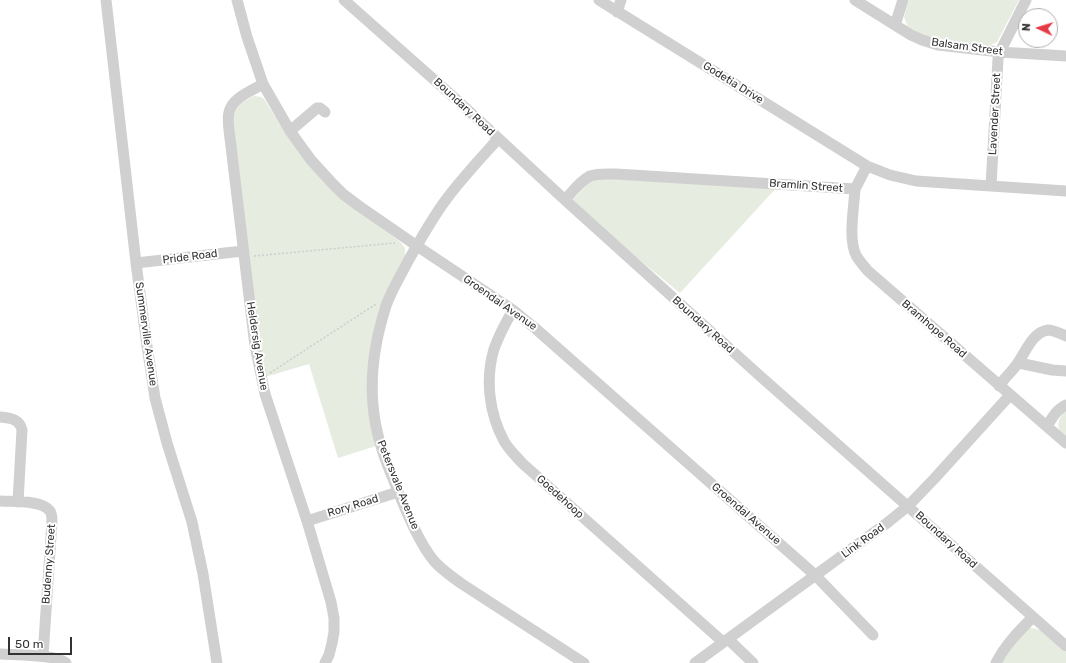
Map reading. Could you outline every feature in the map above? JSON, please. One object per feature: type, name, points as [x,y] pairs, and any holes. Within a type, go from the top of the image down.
[{"type":"street","name":"Summerville Avenue","points":[[106,0],[136,263],[155,398],[167,443],[192,522],[204,574],[217,663]]},
{"type":"street","name":"Groendal Avenue","points":[[237,0],[247,37],[263,84],[290,131],[311,160],[343,194],[417,246],[513,310],[562,350],[618,402],[815,576],[873,635]]},
{"type":"street","name":"Boundary Road","points":[[344,0],[760,376],[1066,646]]},
{"type":"street","name":"Godetia Drive","points":[[599,0],[868,166]]},
{"type":"street","points":[[617,12],[621,0]]},
{"type":"street","name":"Balsam Street","points":[[854,0],[911,35],[938,45],[1000,52],[1066,56]]},
{"type":"street","points":[[895,25],[903,0]]},
{"type":"street","name":"Lavender Street","points":[[991,186],[998,59],[1026,0]]},
{"type":"street","name":"Heldersig Avenue","points":[[263,84],[236,100],[231,106],[229,113],[230,138],[255,346],[262,379],[267,401],[307,521],[331,602],[334,618],[332,644],[325,663]]},
{"type":"street","points":[[290,131],[317,108],[320,108],[325,112]]},
{"type":"street","name":"Petersvale Avenue","points":[[498,139],[444,202],[417,246],[386,305],[378,336],[373,373],[373,404],[381,446],[398,492],[425,548],[434,561],[447,574],[584,663]]},
{"type":"street","points":[[868,166],[890,175],[916,181],[1066,191]]},
{"type":"street","name":"Bramlin Street","points":[[565,200],[584,180],[599,174],[855,189],[868,166]]},
{"type":"street","name":"Bramhope Road","points":[[855,189],[852,233],[855,254],[860,262],[999,386],[1066,443]]},
{"type":"street","name":"Pride Road","points":[[136,263],[244,254]]},
{"type":"street","name":"Goedehoop","points":[[513,310],[494,348],[490,364],[488,384],[497,425],[505,442],[513,454],[753,663]]},
{"type":"street","points":[[999,386],[1019,363],[1028,345],[1040,332],[1048,330],[1066,336]]},
{"type":"street","points":[[1019,363],[1052,370],[1066,371]]},
{"type":"street","name":"Link Road","points":[[695,663],[887,523],[908,506],[1010,395]]},
{"type":"street","points":[[1047,426],[1056,413],[1066,405]]},
{"type":"street","points":[[0,417],[16,420],[21,426],[22,430],[18,502]]},
{"type":"street","name":"Rory Road","points":[[307,521],[398,492]]},
{"type":"street","name":"Budenny Street","points":[[0,501],[42,505],[50,511],[52,515],[43,656]]},
{"type":"street","points":[[996,663],[1001,653],[1012,639],[1033,617]]},
{"type":"street","points":[[0,654],[43,656],[60,659],[66,663]]},
{"type":"path","points":[[244,254],[395,243]]},
{"type":"path","points":[[262,379],[379,302]]},
{"type":"shaded area","points":[[909,0],[1019,0],[997,42],[989,46],[934,41],[912,30],[907,25],[904,17]]},
{"type":"shaded area","points":[[254,96],[264,99],[287,136],[310,166],[365,216],[398,240],[405,248],[405,255],[389,286],[379,312],[376,446],[338,458],[309,364],[265,377],[259,342],[233,119],[235,109],[241,103]]},
{"type":"shaded area","points":[[593,178],[778,186],[680,293],[570,203]]},
{"type":"shaded area","points":[[1066,410],[1066,438],[1062,435],[1058,424]]},
{"type":"shaded area","points":[[1029,628],[1040,630],[1054,640],[1066,652],[1066,663],[1000,663],[1004,654]]}]
